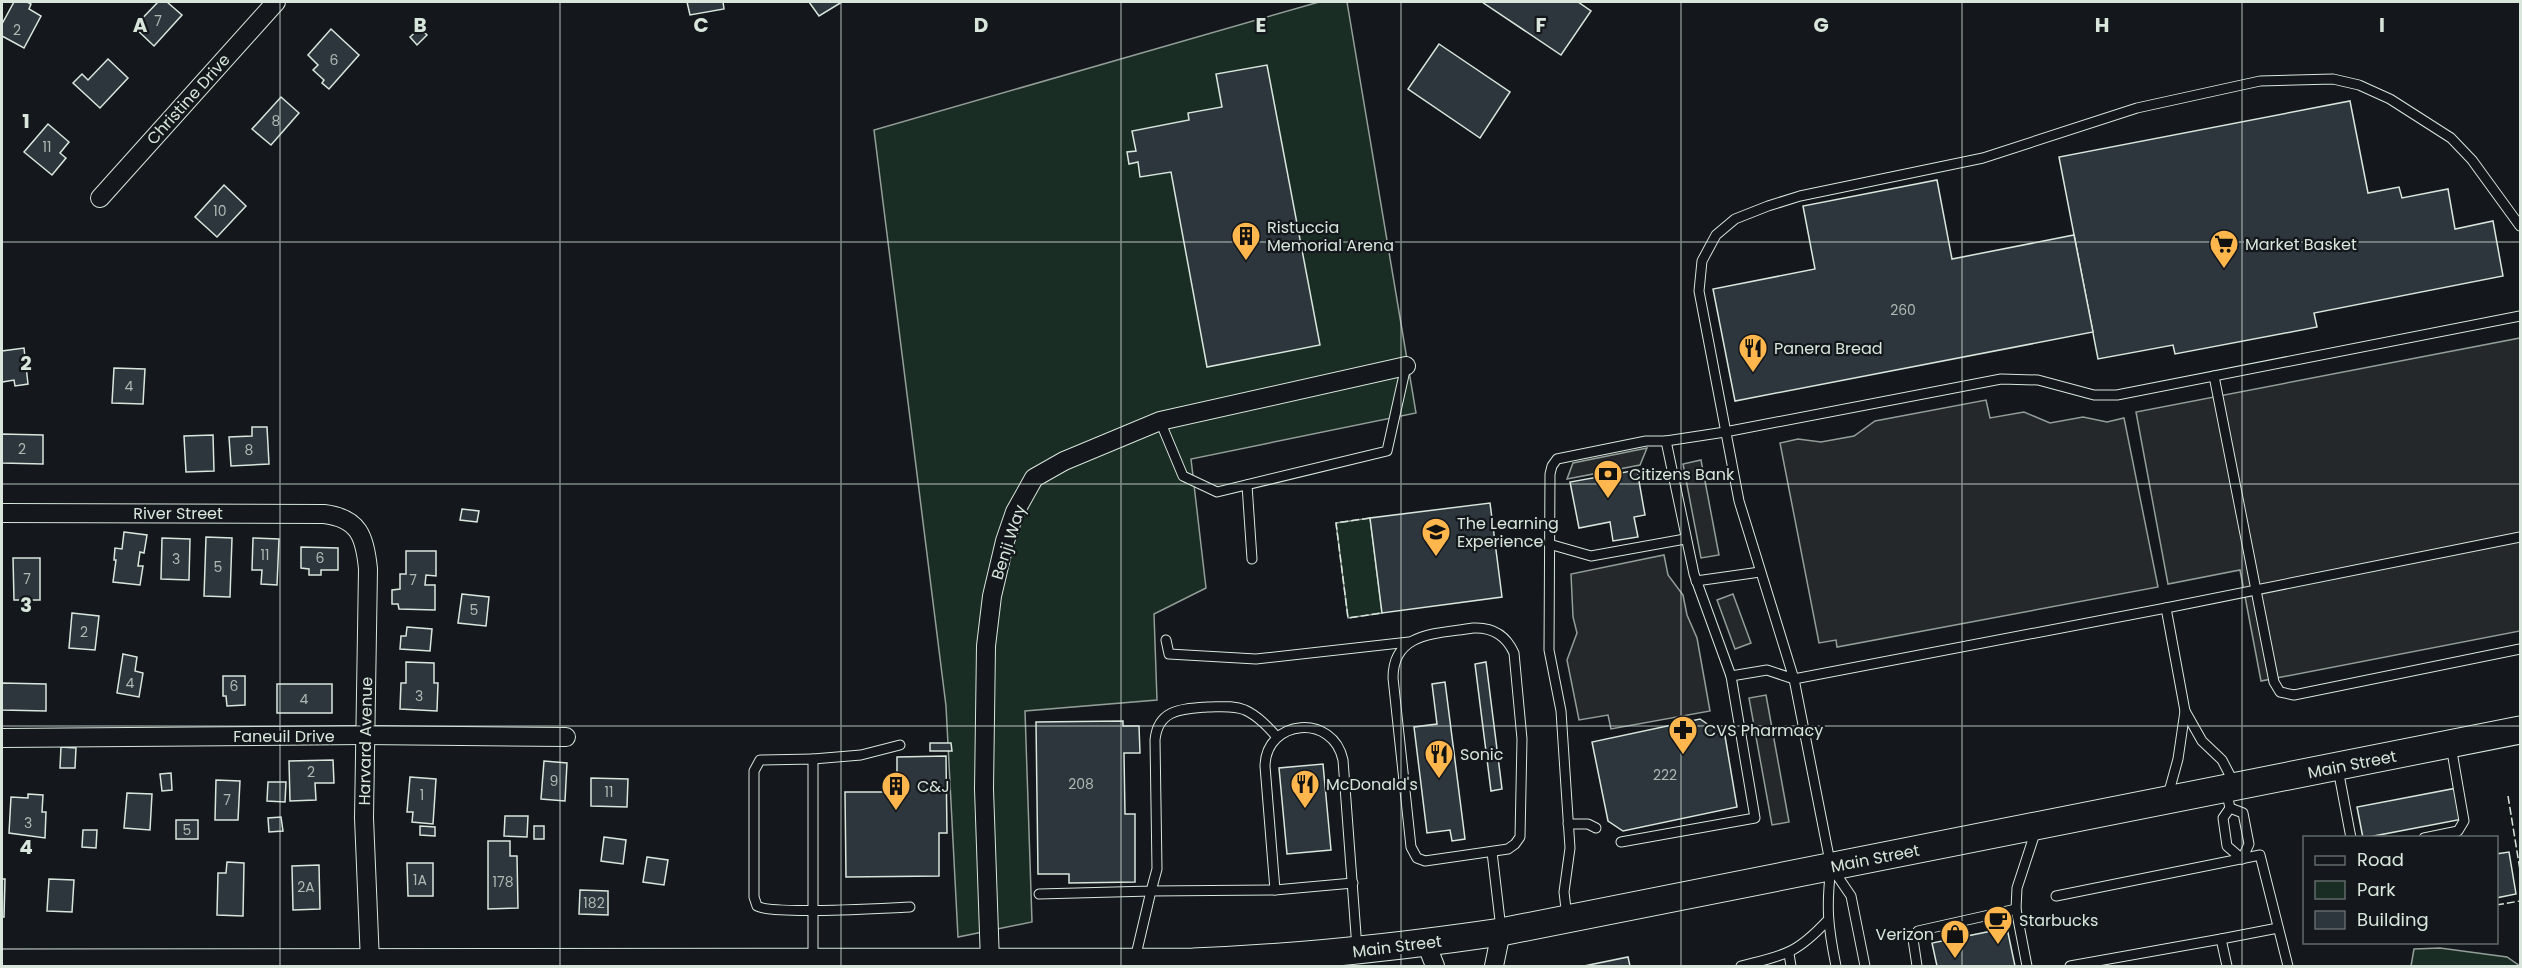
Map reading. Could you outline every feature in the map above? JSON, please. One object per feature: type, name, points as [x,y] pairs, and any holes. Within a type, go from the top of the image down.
[{"type":"main road","name":"Main Street","points":[[2,963],[716,964],[813,961],[873,964],[1132,965],[1324,960],[1358,951],[1431,955],[1501,932],[2167,800],[2231,794],[2338,766],[2520,730]]},
{"type":"street","name":"Christine Drive","points":[[100,198],[276,2]]},
{"type":"street","name":"Benji Way","points":[[998,964],[984,789],[984,673],[988,619],[1005,541],[1015,512],[1034,478],[1064,461],[1160,421],[1406,366]]},
{"type":"street","name":"River Street","points":[[2,513],[324,514],[340,517],[352,523]]},
{"type":"street","name":"Harvard Avenue","points":[[352,523],[364,543],[368,569],[363,818],[370,962]]},
{"type":"street","name":"Faneuil Drive","points":[[2,738],[364,735],[566,737]]},
{"type":"street","points":[[1494,966],[1501,932]]},
{"type":"lane","points":[[1836,966],[1827,921],[1831,867],[1794,679],[1739,501],[1698,281],[1705,252],[1723,228],[1744,215],[1779,202],[1983,158],[2137,108],[2260,81],[2321,78],[2359,85],[2390,99],[2451,138],[2472,160],[2520,226]]},
{"type":"lane","points":[[1567,919],[1564,892],[1569,853],[1561,711],[1549,650],[1550,470],[1557,459],[1646,441],[1666,441],[1725,432],[2001,379],[2038,381],[2105,396],[2520,316]]},
{"type":"lane","points":[[1160,421],[1184,476],[1217,492],[1387,451],[1406,366]]},
{"type":"lane","points":[[2214,376],[2275,686],[2287,695],[2520,649]]},
{"type":"lane","points":[[1621,842],[1755,818],[1731,676],[1696,581],[1666,441]]},
{"type":"lane","points":[[1247,485],[1252,559]]},
{"type":"lane","points":[[1731,676],[1767,670],[1794,679],[2520,537]]},
{"type":"lane","points":[[1548,544],[1591,556],[1685,538]]},
{"type":"lane","points":[[1696,581],[1760,572]]},
{"type":"lane","points":[[2166,608],[2185,711],[2178,759],[2167,800]]},
{"type":"lane","points":[[1166,640],[1169,654],[1256,659],[1409,642],[1424,636],[1481,628],[1490,630],[1505,639],[1514,653],[1522,739],[1520,832],[1518,841],[1512,847],[1425,861],[1418,858],[1413,851],[1393,678],[1394,661],[1409,642]]},
{"type":"lane","points":[[1132,965],[1157,868],[1155,740],[1157,728],[1163,718],[1179,709],[1238,708],[1253,715],[1277,737]]},
{"type":"lane","points":[[2185,711],[2202,741],[2222,760],[2231,794],[2243,813],[2249,844],[2242,859]]},
{"type":"lane","points":[[1275,890],[1265,759],[1270,746],[1277,737],[1290,730],[1313,728],[1325,732],[1339,747],[1343,760],[1358,951]]},
{"type":"lane","points":[[2430,836],[2458,831],[2464,821],[2451,744]]},
{"type":"lane","points":[[900,745],[861,755],[813,759],[766,759],[756,765],[755,903],[763,909],[910,907]]},
{"type":"lane","points":[[813,759],[813,961]]},
{"type":"lane","points":[[2338,766],[2350,836]]},
{"type":"lane","points":[[2231,794],[2223,818],[2227,846],[2242,859]]},
{"type":"lane","points":[[1568,824],[1582,823],[1596,828]]},
{"type":"lane","points":[[2027,966],[2016,909],[2017,888],[2037,826]]},
{"type":"lane","points":[[1492,852],[1501,932]]},
{"type":"lane","points":[[2056,896],[2260,855],[2288,966]]},
{"type":"lane","points":[[1831,867],[1851,896],[1865,966]]},
{"type":"lane","points":[[1039,894],[1275,890],[1353,883]]},
{"type":"lane","points":[[1917,966],[1912,942],[1913,936],[1918,931],[2016,909]]},
{"type":"lane","points":[[1741,966],[1789,954],[1808,942],[1827,921]]},
{"type":"lane","points":[[2070,966],[2278,928]]},
{"type":"lane","points":[[2221,939],[2227,966]]},
{"type":"lane","points":[[1789,954],[1791,966]]},
{"type":"green space","points":[[1319,2],[1347,2],[1416,413],[1191,459],[1206,588],[1154,614],[1157,700],[1025,711],[1032,922],[958,937],[946,706],[874,130]]},
{"type":"green space","points":[[1370,518],[1382,613],[1348,618],[1336,523]]},
{"type":"green space","points":[[2440,948],[2507,957],[2520,966],[2411,966],[2414,949]]},
{"type":"shaded area","points":[[2520,338],[2520,631],[2261,681],[2240,570],[2168,584],[2136,412]]},
{"type":"shaded area","points":[[1986,400],[1990,418],[2024,412],[2050,423],[2083,417],[2107,422],[2124,418],[2158,587],[1837,647],[1836,640],[1819,643],[1780,443],[1798,439],[1821,442],[1854,436],[1875,421]]},
{"type":"shaded area","points":[[1647,448],[1640,465],[1567,479],[1573,463]]},
{"type":"shaded area","points":[[1701,460],[1719,555],[1701,558],[1683,464]]},
{"type":"shaded area","points":[[1664,555],[1668,575],[1683,595],[1687,615],[1697,638],[1710,711],[1611,729],[1608,715],[1579,720],[1567,660],[1577,633],[1573,617],[1571,574]]},
{"type":"shaded area","points":[[1733,594],[1751,643],[1735,649],[1717,600]]},
{"type":"shaded area","points":[[1766,695],[1789,822],[1772,825],[1749,698]]},
{"type":"building","points":[[14,2],[31,4],[29,9],[41,16],[24,48],[2,36],[2,24]]},
{"type":"building","points":[[158,2],[167,2],[182,15],[154,46],[134,27]]},
{"type":"building","points":[[687,2],[723,2],[724,9],[690,15]]},
{"type":"building","points":[[809,2],[842,2],[819,16]]},
{"type":"building","points":[[1482,2],[1578,2],[1591,11],[1561,55]]},
{"type":"building","points":[[420,28],[427,35],[417,45],[410,37]]},
{"type":"building","points":[[331,29],[359,55],[329,89],[322,83],[324,80],[313,70],[318,65],[308,55]]},
{"type":"building","points":[[1439,44],[1510,92],[1480,138],[1408,89]]},
{"type":"building","points":[[108,59],[128,78],[100,108],[73,83],[82,74],[88,80]]},
{"type":"building","name":"Ristuccia Memorial Arena","points":[[1267,65],[1320,345],[1207,367],[1171,172],[1140,177],[1138,162],[1129,164],[1127,152],[1136,151],[1132,131],[1189,120],[1188,113],[1222,107],[1216,74]]},
{"type":"building","points":[[281,97],[299,113],[271,145],[252,129]]},
{"type":"building","points":[[2350,101],[2368,193],[2399,187],[2402,198],[2448,189],[2455,229],[2493,221],[2503,276],[2314,313],[2317,327],[2175,354],[2173,345],[2098,359],[2059,157]]},
{"type":"building","points":[[48,124],[69,142],[60,153],[66,158],[52,175],[24,152]]},
{"type":"building","points":[[1937,180],[1952,259],[2074,235],[2093,332],[1735,401],[1713,289],[1815,269],[1803,206]]},
{"type":"building","points":[[224,185],[246,206],[217,237],[195,217]]},
{"type":"building","points":[[24,348],[28,384],[15,386],[14,380],[2,382],[2,351]]},
{"type":"building","points":[[114,368],[145,369],[143,404],[112,403]]},
{"type":"building","points":[[252,427],[267,427],[269,464],[231,466],[229,437],[252,436]]},
{"type":"building","points":[[2,434],[43,435],[43,464],[2,463]]},
{"type":"building","points":[[213,435],[214,471],[186,472],[184,436]]},
{"type":"building","name":"Citizens Bank","points":[[1637,470],[1645,515],[1634,517],[1638,537],[1613,541],[1610,522],[1579,528],[1570,482]]},
{"type":"building","name":"The Learning Experience","points":[[1490,503],[1502,597],[1382,613],[1370,518]]},
{"type":"building","points":[[462,509],[479,511],[477,522],[460,520]]},
{"type":"building","points":[[124,532],[147,535],[144,553],[140,552],[138,566],[143,566],[140,585],[113,582],[115,548],[122,549]]},
{"type":"building","points":[[206,537],[232,538],[230,597],[204,596]]},
{"type":"building","points":[[162,538],[190,539],[189,580],[161,579]]},
{"type":"building","points":[[253,538],[279,539],[277,585],[261,584],[262,570],[252,570]]},
{"type":"building","points":[[301,547],[338,548],[338,570],[321,570],[321,575],[309,575],[309,569],[301,568]]},
{"type":"building","points":[[406,551],[436,551],[436,576],[426,575],[425,585],[435,585],[435,610],[399,609],[398,604],[392,604],[392,590],[400,589],[400,574],[406,574]]},
{"type":"building","points":[[13,558],[40,558],[40,600],[14,600]]},
{"type":"building","points":[[462,594],[489,597],[486,626],[458,623]]},
{"type":"building","points":[[72,613],[99,616],[95,650],[69,648]]},
{"type":"building","points":[[407,627],[432,629],[430,651],[400,649],[401,636],[406,636]]},
{"type":"building","points":[[123,654],[137,657],[135,671],[143,673],[139,697],[117,693]]},
{"type":"building","points":[[406,662],[434,663],[434,683],[438,683],[437,711],[400,709],[401,683],[406,683]]},
{"type":"building","points":[[1486,662],[1502,789],[1491,791],[1475,664]]},
{"type":"building","points":[[223,676],[245,676],[245,705],[227,706],[226,696],[223,696]]},
{"type":"building","name":"Sonic","points":[[1445,682],[1465,839],[1452,841],[1450,830],[1427,833],[1414,727],[1437,724],[1432,684]]},
{"type":"building","points":[[2,683],[46,684],[46,711],[2,710]]},
{"type":"building","points":[[277,684],[332,684],[332,713],[277,713]]},
{"type":"building","name":"CVS Pharmacy","points":[[1700,719],[1725,736],[1737,807],[1623,831],[1608,821],[1592,742]]},
{"type":"building","points":[[1123,721],[1123,726],[1139,726],[1140,753],[1124,753],[1125,814],[1135,814],[1135,882],[1069,883],[1069,874],[1038,874],[1036,722]]},
{"type":"building","points":[[930,743],[951,743],[952,751],[930,751]]},
{"type":"building","points":[[61,747],[76,748],[75,768],[60,768]]},
{"type":"building","name":"C&J","points":[[946,756],[947,833],[939,833],[939,876],[846,877],[845,792],[897,792],[897,757]]},
{"type":"building","points":[[333,760],[334,783],[315,783],[316,800],[290,801],[289,761]]},
{"type":"building","points":[[544,761],[567,763],[565,801],[541,799]]},
{"type":"building","name":"McDonald's","points":[[1323,764],[1331,850],[1287,854],[1279,768]]},
{"type":"building","points":[[171,773],[172,790],[162,791],[160,774]]},
{"type":"building","points":[[410,777],[436,779],[433,824],[412,822],[413,812],[407,812]]},
{"type":"building","points":[[591,778],[628,779],[627,807],[591,806]]},
{"type":"building","points":[[216,780],[240,781],[238,820],[215,820]]},
{"type":"building","points":[[268,782],[286,782],[285,802],[267,801]]},
{"type":"building","points":[[2457,788],[2463,819],[2374,836],[2363,836],[2357,807]]},
{"type":"building","points":[[127,793],[152,794],[150,830],[124,828]]},
{"type":"building","points":[[28,794],[43,795],[42,812],[46,812],[45,838],[9,833],[11,797],[28,798]]},
{"type":"building","points":[[505,816],[528,816],[527,837],[504,836]]},
{"type":"building","points":[[281,817],[283,831],[269,832],[268,818]]},
{"type":"building","points":[[176,820],[198,820],[198,839],[176,839]]},
{"type":"building","points":[[420,826],[435,827],[435,836],[420,835]]},
{"type":"building","points":[[534,826],[544,826],[544,839],[534,839]]},
{"type":"building","points":[[83,830],[97,830],[96,848],[82,847]]},
{"type":"building","points":[[604,837],[626,840],[623,864],[601,861]]},
{"type":"building","points":[[488,841],[510,841],[510,856],[517,856],[518,908],[488,909]]},
{"type":"building","points":[[2509,852],[2516,894],[2498,898],[2498,854]]},
{"type":"building","points":[[647,857],[668,860],[664,885],[643,882]]},
{"type":"building","points":[[227,862],[244,863],[243,916],[217,915],[218,873],[226,873]]},
{"type":"building","points":[[407,863],[433,863],[433,896],[408,896]]},
{"type":"building","points":[[319,865],[320,909],[293,910],[292,866]]},
{"type":"building","points":[[2,879],[5,879],[4,917],[2,917]]},
{"type":"building","points":[[49,879],[74,880],[72,912],[47,911]]},
{"type":"building","points":[[580,890],[608,891],[608,915],[579,914]]},
{"type":"building","points":[[2007,928],[2015,966],[1937,966],[1932,943]]},
{"type":"building","points":[[1628,957],[1630,966],[1584,966]]},
{"type":"fence","points":[[1370,518],[1336,523],[1348,618],[1382,613]]},
{"type":"fence","points":[[2508,796],[2520,870]]},
{"type":"fence","points":[[2498,905],[2520,901]]},
{"type":"place","name":"Ristuccia Memorial Arena","points":[[1246,262]]},
{"type":"place","name":"Market Basket","points":[[2224,270]]},
{"type":"place","name":"Panera Bread","points":[[1753,374]]},
{"type":"place","name":"Citizens Bank","points":[[1608,500]]},
{"type":"place","name":"The Learning Experience","points":[[1436,558]]},
{"type":"place","name":"CVS Pharmacy","points":[[1683,756]]},
{"type":"place","name":"Sonic","points":[[1439,780]]},
{"type":"place","name":"McDonald's","points":[[1305,810]]},
{"type":"place","name":"C&J","points":[[896,812]]},
{"type":"place","name":"Starbucks","points":[[1998,946]]},
{"type":"place","name":"Verizon","points":[[1955,960]]}]
